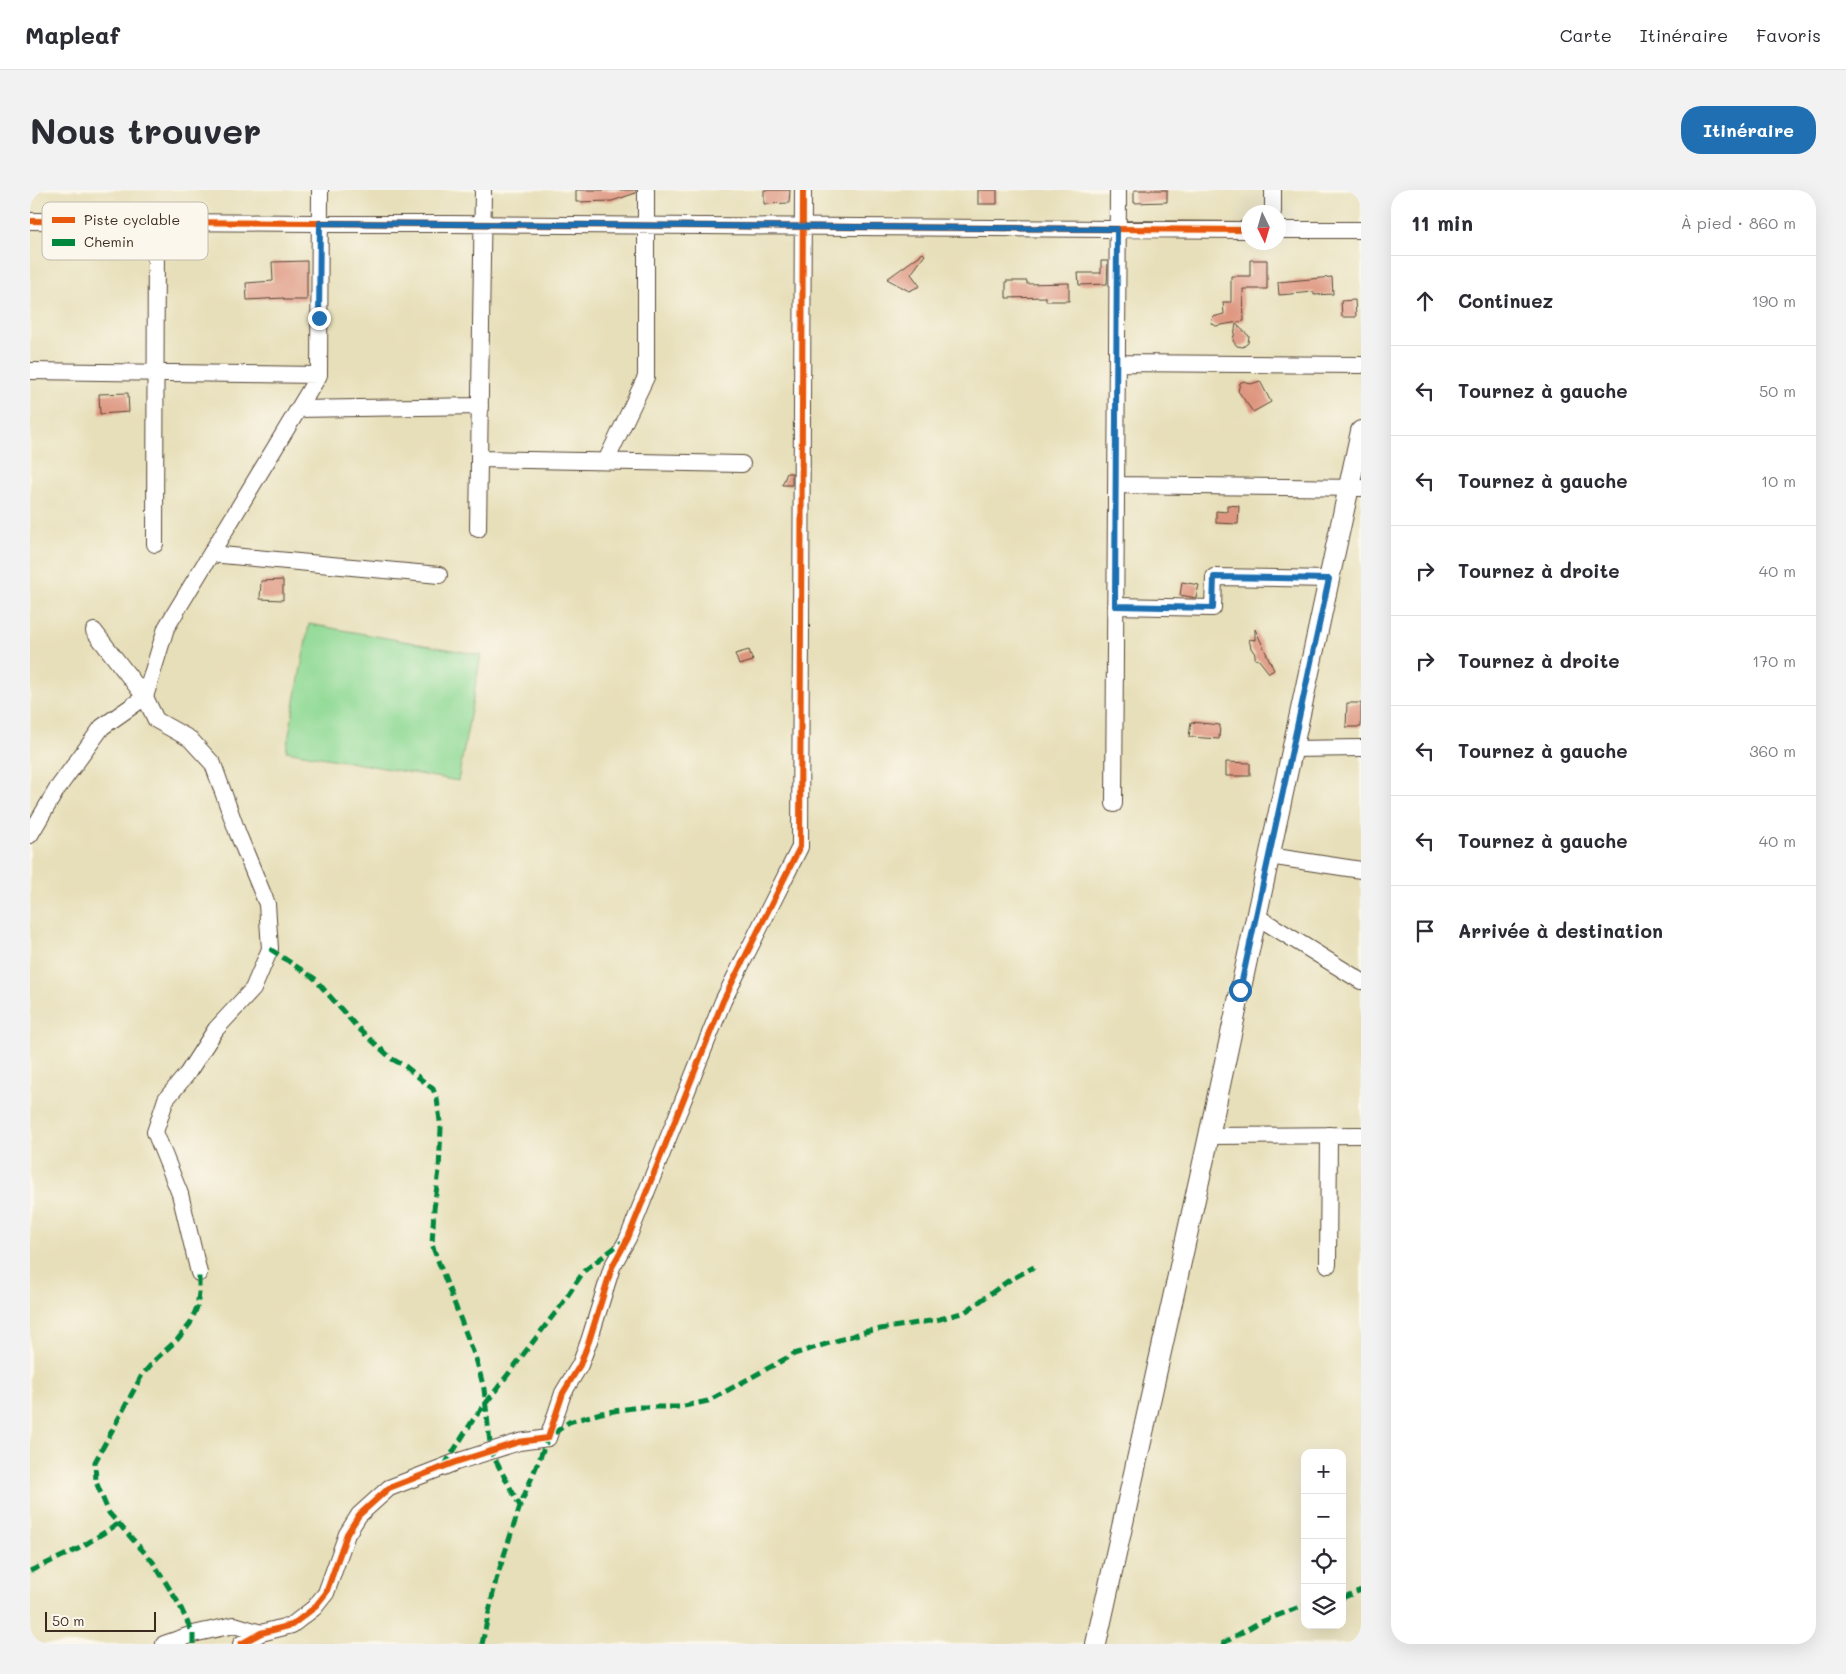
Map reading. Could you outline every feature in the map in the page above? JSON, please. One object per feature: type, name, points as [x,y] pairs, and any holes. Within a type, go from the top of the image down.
[{"type":"main road","points":[[1096,1644],[1209,1136],[1329,579],[1355,488],[1361,431]]},
{"type":"street","points":[[30,835],[57,789],[102,727],[145,697],[166,628],[319,375],[320,190]]},
{"type":"street","points":[[478,529],[483,190]]},
{"type":"street","points":[[606,462],[646,376],[646,190]]},
{"type":"street","points":[[241,1644],[261,1633],[292,1625],[314,1608],[326,1593],[351,1528],[359,1515],[389,1488],[450,1464],[519,1442],[548,1438],[563,1393],[580,1365],[589,1341],[612,1267],[632,1229],[723,1001],[800,847],[803,190]]},
{"type":"street","points":[[1114,804],[1118,190]]},
{"type":"street","points":[[1273,190],[1273,205]]},
{"type":"street","points":[[208,222],[1241,230]]},
{"type":"street","points":[[1286,230],[1361,230]]},
{"type":"street","points":[[155,544],[156,260]]},
{"type":"street","points":[[1116,363],[1361,366]]},
{"type":"street","points":[[30,371],[319,375]]},
{"type":"street","points":[[298,409],[480,406]]},
{"type":"street","points":[[479,459],[742,464]]},
{"type":"street","points":[[1116,485],[1355,488]]},
{"type":"street","points":[[211,554],[439,575]]},
{"type":"street","points":[[1115,606],[1213,608],[1214,577],[1329,579]]},
{"type":"street","points":[[94,631],[145,697],[156,720],[190,739],[213,764],[238,834],[267,904],[270,949],[253,989],[216,1029],[187,1074],[166,1098],[155,1132],[180,1194],[199,1273]]},
{"type":"street","points":[[1292,749],[1361,748]]},
{"type":"street","points":[[1269,856],[1361,870]]},
{"type":"street","points":[[1256,916],[1361,981]]},
{"type":"street","points":[[1328,1265],[1329,1135]]},
{"type":"street","points":[[1209,1136],[1361,1135]]},
{"type":"street","points":[[164,1644],[193,1634],[234,1625],[261,1633]]},
{"type":"green space","points":[[309,624],[481,655],[458,781],[286,751]]},
{"type":"building","points":[[576,190],[636,190],[636,193],[612,201],[576,202]]},
{"type":"building","points":[[764,190],[790,190],[789,203],[764,204]]},
{"type":"building","points":[[978,190],[997,190],[997,204],[978,204]]},
{"type":"building","points":[[1134,190],[1167,190],[1167,202],[1134,203]]},
{"type":"building","points":[[923,253],[925,255],[911,274],[920,286],[909,291],[887,279]]},
{"type":"building","points":[[1250,260],[1267,260],[1267,289],[1243,289],[1244,321],[1216,326],[1211,323],[1213,317],[1224,314],[1223,302],[1231,302],[1231,276],[1250,276]]},
{"type":"building","points":[[307,261],[307,300],[284,300],[284,298],[247,300],[246,283],[273,281],[272,262]]},
{"type":"building","points":[[1101,261],[1108,261],[1107,284],[1079,285],[1078,273],[1101,273]]},
{"type":"building","points":[[1332,277],[1333,294],[1314,295],[1314,292],[1279,295],[1278,282]]},
{"type":"building","points":[[1006,281],[1027,281],[1027,284],[1069,283],[1069,301],[1046,301],[1046,297],[1006,298]]},
{"type":"building","points":[[1355,300],[1356,317],[1342,317],[1341,301]]},
{"type":"building","points":[[1236,324],[1249,336],[1248,343],[1243,347],[1237,346],[1233,341]]},
{"type":"building","points":[[1244,381],[1251,384],[1260,381],[1271,402],[1253,412],[1238,391],[1240,383]]},
{"type":"building","points":[[128,393],[129,412],[100,414],[99,394]]},
{"type":"building","points":[[787,473],[792,473],[792,485],[782,485]]},
{"type":"building","points":[[1227,505],[1239,506],[1238,524],[1216,523],[1216,511],[1227,512]]},
{"type":"building","points":[[283,580],[283,600],[260,599],[261,581]]},
{"type":"building","points":[[1182,582],[1199,585],[1196,598],[1180,595]]},
{"type":"building","points":[[1255,629],[1274,670],[1269,673],[1259,660],[1255,659],[1255,654],[1251,648],[1249,639],[1255,640]]},
{"type":"building","points":[[749,650],[753,661],[739,665],[735,654]]},
{"type":"building","points":[[1347,703],[1361,703],[1361,727],[1346,727]]},
{"type":"building","points":[[1191,722],[1220,725],[1219,739],[1189,737]]},
{"type":"building","points":[[1226,762],[1250,763],[1250,776],[1226,776]]},
{"type":"marked path","points":[[270,949],[314,978],[356,1026],[392,1059],[405,1066],[433,1089],[437,1099],[441,1128],[432,1245],[477,1362],[484,1389],[491,1452],[520,1506]]},
{"type":"marked path","points":[[444,1466],[473,1420],[562,1304],[584,1271],[622,1242]]},
{"type":"marked path","points":[[482,1644],[496,1580],[520,1506],[548,1438],[569,1422],[601,1413],[639,1407],[680,1407],[708,1401],[794,1354],[868,1331],[936,1320],[965,1312],[1008,1281],[1034,1267]]},
{"type":"marked path","points":[[193,1644],[193,1634],[179,1604],[153,1562],[109,1513],[96,1482],[95,1462],[142,1375],[190,1324],[197,1307],[199,1273]]},
{"type":"marked path","points":[[30,1571],[78,1549],[118,1524]]},
{"type":"marked path","points":[[1346,1596],[1361,1590]]},
{"type":"marked path","points":[[1222,1644],[1258,1623],[1301,1607]]},
{"type":"cycle path","points":[[241,1644],[261,1633],[292,1625],[314,1608],[326,1593],[347,1534],[359,1515],[389,1488],[456,1462],[519,1442],[548,1438],[563,1393],[580,1365],[589,1341],[612,1267],[628,1238],[723,1001],[800,847],[803,190]]},
{"type":"cycle path","points":[[30,221],[42,221]]},
{"type":"cycle path","points":[[208,222],[1241,230]]},
{"type":"route","points":[[319,318],[320,223],[1117,229],[1115,606],[1213,608],[1214,577],[1329,579],[1240,990]]}]
